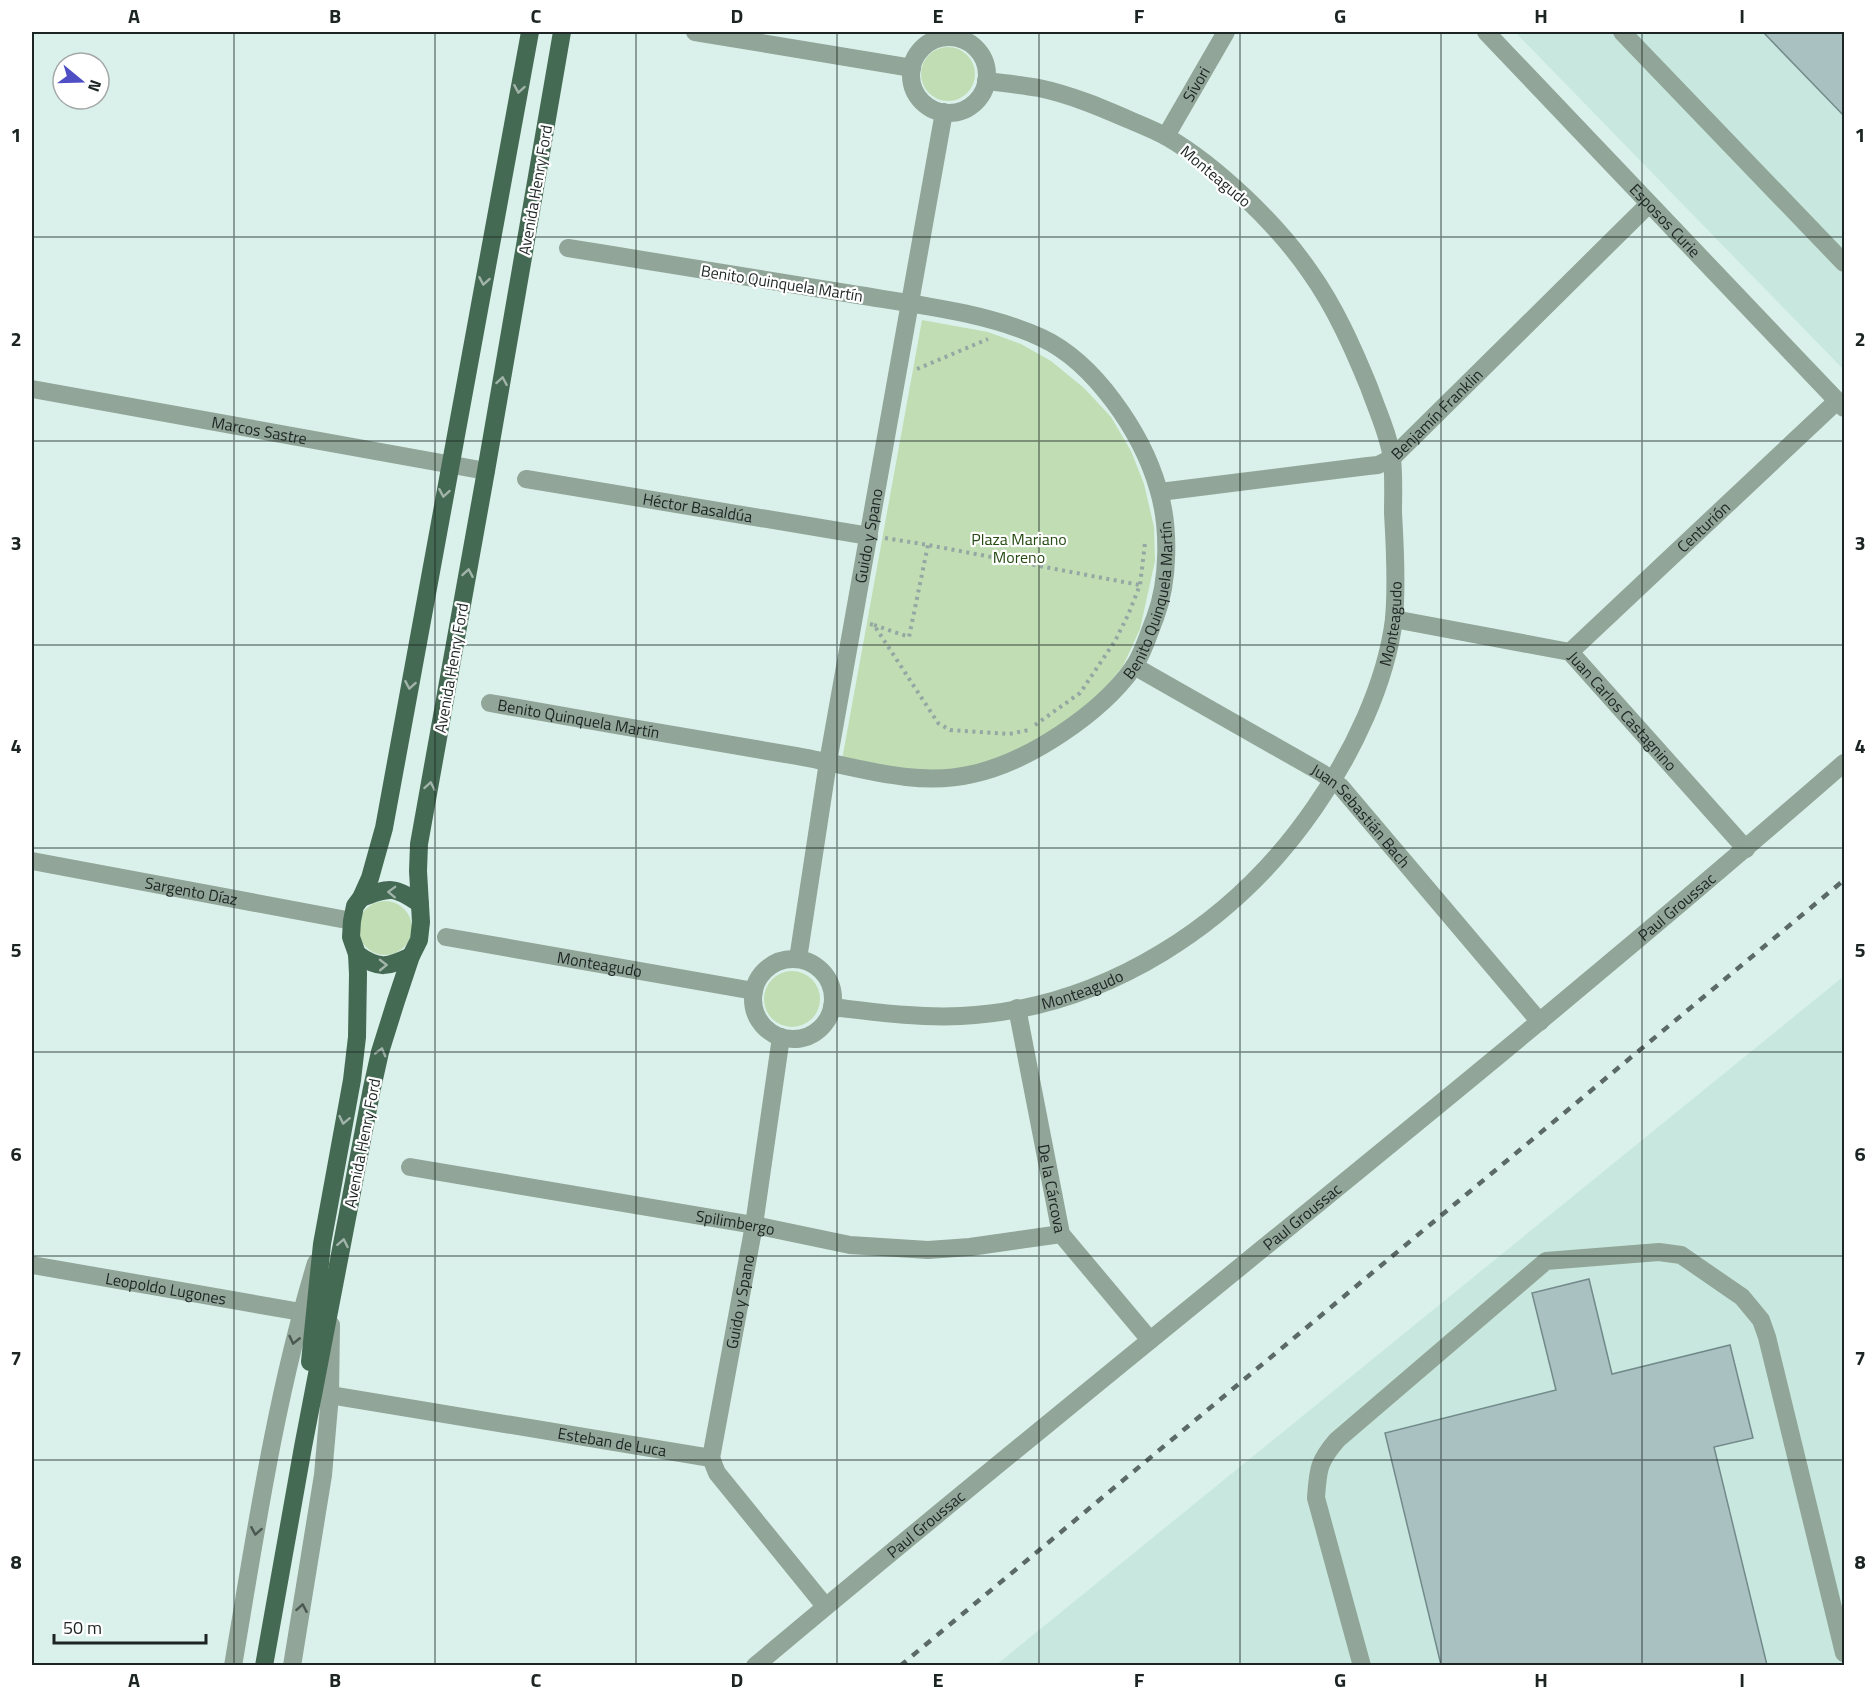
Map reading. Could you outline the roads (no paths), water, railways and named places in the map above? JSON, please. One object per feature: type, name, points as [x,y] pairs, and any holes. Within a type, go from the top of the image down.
[{"type":"main road","name":"Avenida Henry Ford","points":[[303,1447],[322,1244],[352,1080],[357,1037],[358,974],[357,954],[351,938],[352,921],[355,906],[361,898],[377,857],[384,828],[530,32]]},
{"type":"main road","name":"Avenida Henry Ford","points":[[264,1665],[372,1088],[380,1052],[411,956],[419,940],[422,922],[419,844],[562,32]]},
{"type":"main road","points":[[361,898],[393,890],[404,893],[420,904]]},
{"type":"main road","points":[[357,954],[372,965],[390,966],[411,956]]},
{"type":"street","points":[[695,32],[912,68]]},
{"type":"street","name":"Sívori","points":[[1166,136],[1226,32]]},
{"type":"street","name":"Esposos Curie","points":[[1486,32],[1841,404]]},
{"type":"street","points":[[1622,32],[1845,263]]},
{"type":"street","points":[[955,34],[976,48],[983,57],[987,69],[986,81],[983,92],[976,102],[955,112],[944,112],[926,105],[919,97],[911,78],[912,68],[922,48],[932,41],[955,34]]},
{"type":"street","name":"Monteagudo","points":[[832,1006],[892,1015],[924,1017],[963,1016],[1017,1008],[1079,992],[1130,970],[1154,958],[1204,926],[1260,877],[1288,846],[1333,782],[1360,730],[1375,691],[1394,619],[1392,458],[1375,403],[1361,368],[1309,269],[1269,223],[1229,184],[1166,136],[1093,104],[1066,95],[986,81]]},
{"type":"street","name":"Guido y Spano","points":[[798,959],[828,762],[944,112]]},
{"type":"street","name":"Benjamín Franklin","points":[[1160,492],[1378,465],[1392,458],[1649,204]]},
{"type":"street","name":"Benito Quinquela Martín","points":[[490,703],[828,762],[903,778],[927,779],[973,775],[1015,760],[1057,736],[1095,708],[1134,666],[1146,641],[1163,590],[1166,557],[1160,492],[1144,453],[1131,429],[1097,382],[1060,349],[1041,338],[1014,328],[910,303],[568,248]]},
{"type":"street","name":"Marcos Sastre","points":[[32,389],[486,471]]},
{"type":"street","name":"Centurión","points":[[1570,652],[1841,404]]},
{"type":"street","name":"Héctor Basaldúa","points":[[526,479],[869,536]]},
{"type":"street","name":"Juan Carlos Castagnino","points":[[1394,619],[1570,652],[1746,849]]},
{"type":"street","name":"Juan Sebastián Bach","points":[[1134,666],[1322,773],[1341,788],[1540,1022]]},
{"type":"street","name":"Paul Groussac","points":[[754,1665],[1540,1022],[1845,763]]},
{"type":"street","name":"Sargento Díaz","points":[[32,861],[352,921]]},
{"type":"street","name":"Monteagudo","points":[[446,937],[754,991]]},
{"type":"street","points":[[784,959],[798,959],[810,962],[821,970],[831,987],[832,1006],[827,1019],[819,1029],[808,1036],[794,1039],[769,1032],[760,1022],[754,1010],[754,991],[755,983],[762,972],[772,964],[784,959]]},
{"type":"street","name":"De la Cárcova","points":[[1017,1008],[1061,1234],[1150,1340]]},
{"type":"street","name":"Guido y Spano","points":[[711,1458],[754,1225],[782,1037]]},
{"type":"street","name":"Spilimbergo","points":[[410,1167],[754,1225],[850,1245],[928,1250],[980,1246],[1061,1234]]},
{"type":"street","name":"Avenida Henry Ford","points":[[233,1665],[274,1433],[301,1312],[322,1244]]},
{"type":"street","points":[[1362,1665],[1316,1498],[1318,1472],[1324,1455],[1337,1440],[1546,1261],[1659,1252],[1681,1256],[1707,1273],[1742,1297],[1761,1320],[1845,1653]]},
{"type":"street","name":"Leopoldo Lugones","points":[[32,1265],[301,1312]]},
{"type":"street","name":"Avenida Henry Ford","points":[[292,1665],[321,1487],[330,1395],[332,1300]]},
{"type":"street","name":"Esteban de Luca","points":[[330,1395],[711,1458]]},
{"type":"street","points":[[711,1458],[717,1473],[825,1606]]},
{"type":"railway","points":[[900,1666],[1844,880]]},
{"type":"park label","name":"Plaza Mariano Moreno","points":[[1019,548]]}]
